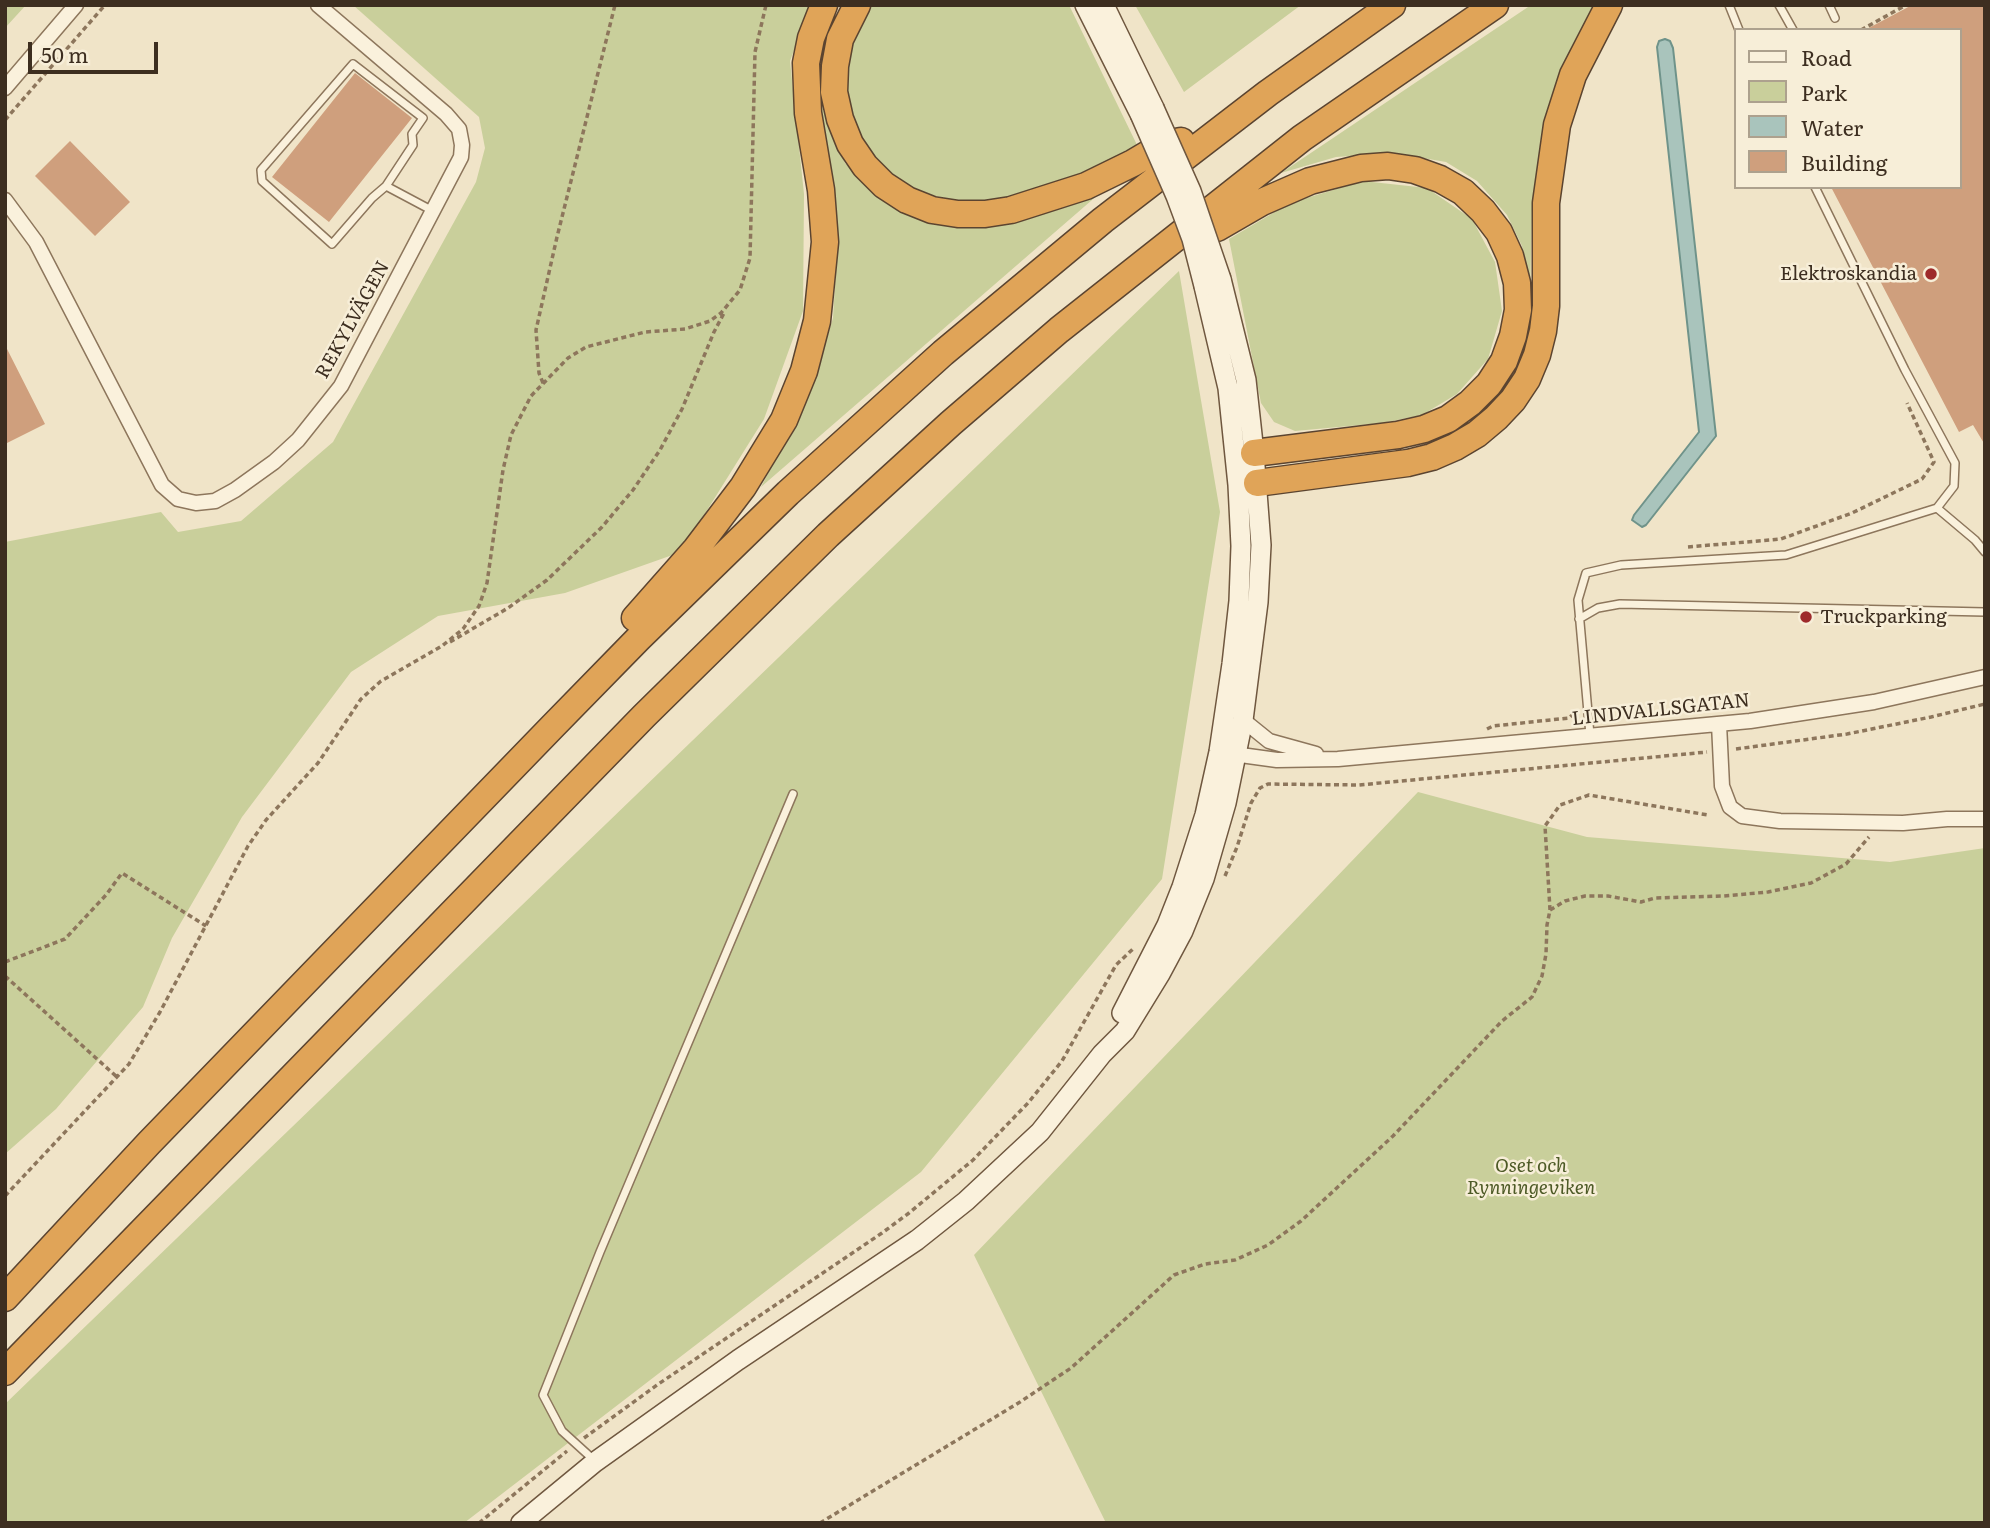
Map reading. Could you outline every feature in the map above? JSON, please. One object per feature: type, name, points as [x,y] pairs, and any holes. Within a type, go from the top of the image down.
[{"type":"highway","points":[[439,843],[696,549],[758,466],[789,408],[811,346],[823,282],[824,216],[806,88],[806,63],[811,38],[824,5]]},
{"type":"highway","points":[[857,5],[840,39],[835,66],[834,92],[840,119],[850,144],[884,185],[907,200],[932,210],[985,214],[1037,204],[1098,181],[1165,144],[1210,136]]},
{"type":"highway","points":[[5,1298],[149,1143],[439,843],[639,638],[807,475],[1032,277],[1210,136],[1392,5]]},
{"type":"highway","points":[[5,1372],[753,606],[951,423],[1059,330],[1302,138],[1495,5]]},
{"type":"highway","points":[[1247,484],[1432,457],[1477,434],[1513,400],[1527,379],[1544,331],[1546,203],[1557,125],[1573,75],[1589,39],[1609,5]]},
{"type":"highway","points":[[1186,230],[1217,228],[1262,202],[1310,181],[1361,168],[1388,166],[1415,170],[1440,178],[1463,192],[1491,221],[1510,257],[1517,283],[1518,310],[1504,361],[1489,384],[1471,403],[1448,419],[1424,429],[1398,435],[1245,453]]},
{"type":"street","points":[[5,88],[76,5]]},
{"type":"street","name":"REKYLVÄGEN","points":[[5,200],[36,242],[162,485],[178,499],[196,503],[215,501],[235,490],[274,462],[306,430],[341,386],[461,157],[459,129],[446,114],[318,5]]},
{"type":"street","points":[[1085,5],[1147,111]]},
{"type":"street","points":[[1104,5],[1147,111],[1180,207],[1213,282],[1228,388],[1245,453],[1247,484],[1228,754]]},
{"type":"street","points":[[521,1523],[595,1462],[738,1360],[917,1240],[966,1201],[1040,1132],[1101,1054],[1150,960],[1182,887],[1205,815],[1242,720],[1258,602],[1261,545],[1247,484]]},
{"type":"street","name":"LINDVALLSGATAN","points":[[1228,754],[1277,760],[1338,759],[1719,724],[1814,713],[1985,677]]},
{"type":"street","name":"LINDVALLSGATAN","points":[[1242,720],[1269,741],[1338,759]]},
{"type":"street","points":[[1719,724],[1722,786],[1730,807],[1742,816],[1780,821],[1985,819]]},
{"type":"lane","points":[[1729,5],[1739,28]]},
{"type":"lane","points":[[1779,5],[1792,28]]},
{"type":"lane","points":[[1829,5],[1835,18]]},
{"type":"lane","points":[[353,64],[423,118],[412,134],[413,145],[386,186],[332,244],[262,181],[261,170],[353,64]]},
{"type":"lane","points":[[386,186],[434,211]]},
{"type":"lane","points":[[1591,736],[1578,600],[1586,573],[1621,565],[1786,555],[1937,508],[1954,486],[1955,463],[1905,370],[1816,189]]},
{"type":"lane","points":[[1937,508],[1985,552]]},
{"type":"lane","points":[[1579,619],[1598,608],[1620,604],[1985,612]]},
{"type":"lane","points":[[595,1462],[562,1431],[543,1395],[600,1252],[793,794]]},
{"type":"path","points":[[5,120],[105,5]]},
{"type":"path","points":[[543,383],[539,373],[536,330],[556,237],[615,5]]},
{"type":"path","points":[[5,1196],[117,1077],[142,1044],[248,846],[266,820],[318,763],[361,699],[381,681],[508,608],[547,580],[603,527],[634,490],[660,450],[682,409],[714,332],[740,290],[750,258],[755,52],[766,5]]},
{"type":"path","points":[[1864,28],[1906,5]]},
{"type":"path","points":[[442,646],[463,629],[479,606],[487,583],[503,470],[511,435],[531,397],[568,358],[586,347],[645,332],[685,329],[710,321],[732,302]]},
{"type":"path","points":[[1687,547],[1782,538],[1852,513],[1922,479],[1934,462],[1906,399]]},
{"type":"path","points":[[1224,879],[1251,803],[1260,788],[1268,784],[1359,785],[1721,750],[1847,734],[1985,704]]},
{"type":"path","points":[[820,1523],[1020,1402],[1071,1368],[1174,1275],[1205,1264],[1235,1260],[1268,1245],[1301,1221],[1393,1136],[1502,1021],[1532,997],[1542,976],[1550,910],[1545,825],[1560,805],[1589,795],[1709,815]]},
{"type":"path","points":[[1550,910],[1564,901],[1585,896],[1608,896],[1641,902],[1655,898],[1768,892],[1811,883],[1846,864],[1868,839],[1876,822]]},
{"type":"path","points":[[5,962],[65,939],[106,895],[122,873],[206,926]]},
{"type":"path","points":[[479,1523],[576,1444],[657,1385],[891,1226],[973,1160],[1028,1103],[1062,1061],[1116,965],[1137,944]]},
{"type":"path","points":[[5,976],[117,1077]]},
{"type":"green space","points":[[5,5],[26,5],[5,28]]},
{"type":"green space","points":[[353,5],[811,5],[790,61],[804,194],[803,311],[764,419],[681,552],[565,593],[438,616],[351,672],[242,817],[172,938],[143,1007],[56,1109],[5,1154],[5,542],[161,512],[178,532],[241,521],[333,442],[476,182],[485,148],[479,117]]},
{"type":"green space","points":[[872,5],[1069,5],[1138,147],[1080,174],[1023,195],[967,203],[918,192],[878,163],[852,123],[845,79],[854,34]]},
{"type":"green space","points":[[1135,5],[1301,5],[1184,92]]},
{"type":"green space","points":[[1531,5],[1595,5],[1558,80],[1540,147],[1532,210],[1530,297],[1522,246],[1507,215],[1477,181],[1446,162],[1394,153],[1336,157],[1281,173]]},
{"type":"green space","points":[[820,102],[845,163],[886,203],[939,223],[994,224],[1045,213],[1107,187],[761,487],[810,392],[833,318],[837,251],[832,185]]},
{"type":"green space","points":[[1363,181],[1427,188],[1472,219],[1495,262],[1502,311],[1488,359],[1457,394],[1422,415],[1382,423],[1295,431],[1274,422],[1261,403],[1229,239],[1290,203]]},
{"type":"green space","points":[[1179,271],[1220,512],[1162,879],[921,1172],[464,1523],[5,1523],[5,1404]]},
{"type":"green space","name":"Oset och Rynningeviken","points":[[1418,792],[1587,837],[1890,862],[1985,848],[1985,1523],[1106,1523],[974,1255]]},
{"type":"water","points":[[1659,41],[1670,41],[1673,48],[1716,436],[1642,527],[1632,520],[1634,515],[1699,432],[1657,47]]},
{"type":"building","name":"Elektroskandia","points":[[1912,5],[1985,5],[1985,445],[1973,425],[1959,432],[1832,189],[1962,189],[1962,28],[1869,28]]},
{"type":"building","points":[[355,73],[412,118],[329,222],[272,177]]},
{"type":"building","points":[[70,141],[130,202],[95,236],[35,176]]},
{"type":"building","points":[[5,345],[45,424],[5,444]]},
{"type":"place","name":"Elektroskandia","points":[[1931,274]]},
{"type":"place","name":"Truckparking","points":[[1806,617]]}]
